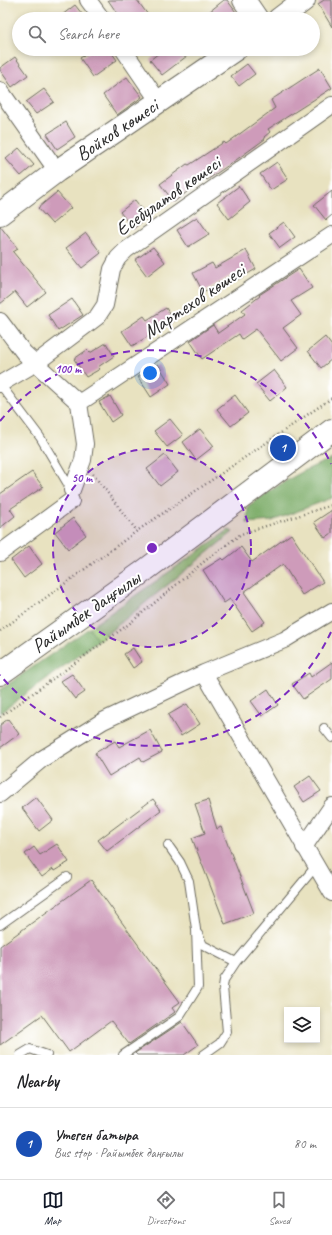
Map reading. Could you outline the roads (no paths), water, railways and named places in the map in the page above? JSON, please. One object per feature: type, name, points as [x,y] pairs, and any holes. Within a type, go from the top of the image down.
[{"type":"main road","points":[[244,0],[252,12]]},
{"type":"main road","points":[[288,12],[304,0]]},
{"type":"main road","name":"Войков көшесі","points":[[0,214],[56,171],[226,56]]},
{"type":"main road","name":"Райымбек даңғылы","points":[[0,674],[140,574],[330,433]]},
{"type":"street","points":[[88,0],[97,12]]},
{"type":"street","points":[[127,56],[159,102]]},
{"type":"street","points":[[0,90],[56,171]]},
{"type":"street","name":"Есебулатов көшесі","points":[[0,384],[36,363],[97,317],[105,305],[112,269],[118,258],[126,250],[332,105]]},
{"type":"street","name":"Мартехов көшесі","points":[[79,403],[332,235]]},
{"type":"street","points":[[0,321],[24,353],[79,403],[85,444],[83,460],[71,496],[0,552]]},
{"type":"street","points":[[0,794],[42,759],[103,721],[204,672],[284,640],[332,611]]},
{"type":"street","points":[[204,672],[332,893]]},
{"type":"street","points":[[304,847],[332,806]]},
{"type":"lane","points":[[0,384],[40,437],[71,496]]},
{"type":"lane","points":[[324,728],[332,738]]},
{"type":"lane","points":[[123,1055],[179,1017],[198,987],[196,930],[189,881],[180,862],[168,845]]},
{"type":"lane","points":[[203,1055],[220,1043],[227,1032],[223,987],[224,980],[236,962],[316,866]]},
{"type":"lane","points":[[0,925],[67,877]]},
{"type":"lane","points":[[196,930],[203,945],[236,962]]},
{"type":"lane","points":[[20,1055],[30,1049],[47,1055]]},
{"type":"place","name":"Утеген батыра","points":[[283,448]]}]
